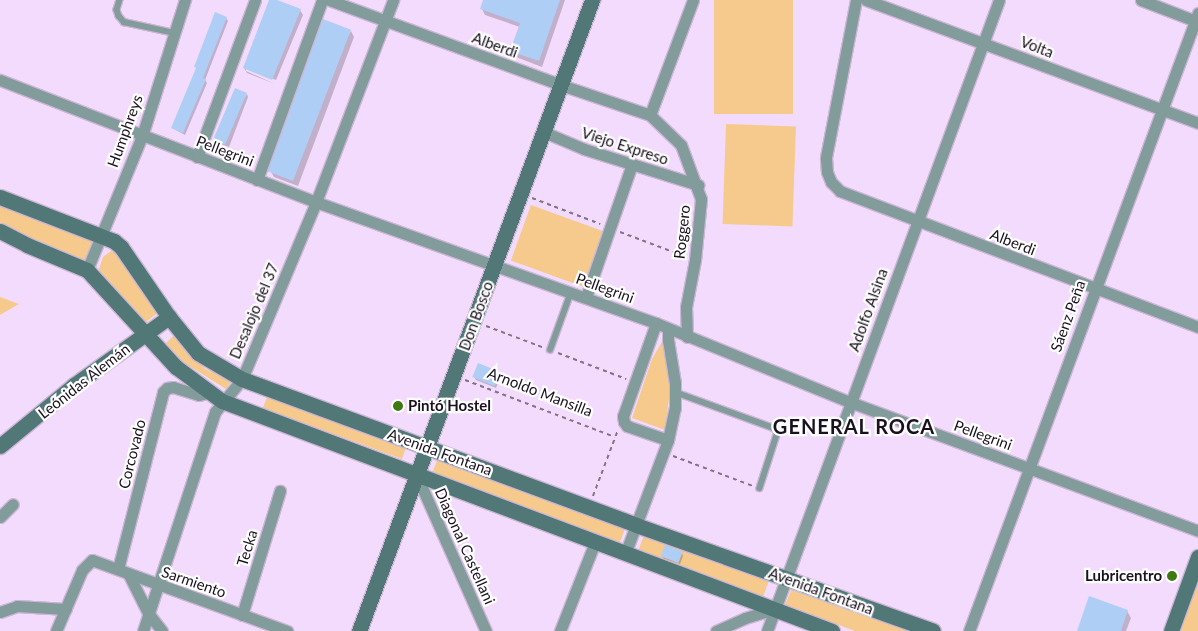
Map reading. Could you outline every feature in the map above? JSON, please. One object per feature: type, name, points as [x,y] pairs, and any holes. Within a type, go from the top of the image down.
[{"type":"street","name":"Humphreys","points":[[87,270],[142,136],[185,0]]},
{"type":"street","points":[[197,157],[255,0]]},
{"type":"street","points":[[257,180],[322,0]]},
{"type":"street","name":"Alberdi","points":[[330,0],[561,85],[650,115]]},
{"type":"street","name":"Desalojo del 37","points":[[143,631],[214,412],[242,379],[316,202],[393,0]]},
{"type":"street","name":"Don Bosco","points":[[358,631],[416,474],[428,447],[592,0]]},
{"type":"street","points":[[650,115],[693,0]]},
{"type":"street","name":"Alberdi","points":[[856,0],[828,140],[827,172],[831,182],[840,191],[1198,327]]},
{"type":"street","name":"Volta","points":[[866,0],[1198,123]]},
{"type":"street","name":"Adolfo Alsina","points":[[767,631],[998,0]]},
{"type":"street","points":[[1141,0],[1197,18]]},
{"type":"street","name":"Sáenz Peña","points":[[969,631],[1094,289],[1197,18]]},
{"type":"street","name":"Pellegrini","points":[[0,80],[316,202],[656,323],[850,402],[1198,531]]},
{"type":"street","name":"Roggero","points":[[650,115],[681,145],[698,185],[701,199],[696,260],[686,307],[687,337]]},
{"type":"street","name":"Viejo Expreso","points":[[544,132],[584,149],[698,185]]},
{"type":"street","points":[[586,297],[632,164]]},
{"type":"street","name":"Avenida Fontana","points":[[0,197],[114,241],[169,317],[198,353],[242,379],[589,508],[933,631]]},
{"type":"street","name":"Avenida Fontana","points":[[0,231],[27,245],[87,270],[181,372],[208,393],[222,401],[832,631]]},
{"type":"street","name":"Leónidas Alemán","points":[[0,446],[74,385],[169,317]]},
{"type":"street","points":[[656,323],[623,419],[627,426],[668,440]]},
{"type":"street","points":[[625,554],[668,440],[675,408],[668,329]]},
{"type":"street","name":"Corcovado","points":[[118,569],[163,392],[167,388],[173,387],[199,395],[208,393]]},
{"type":"street","name":"Diagonal Castellani","points":[[416,474],[486,631]]},
{"type":"street","name":"Tecka","points":[[242,615],[280,490]]},
{"type":"street","points":[[0,517],[12,504]]},
{"type":"street","points":[[560,631],[595,542]]},
{"type":"street","points":[[1171,631],[1198,557]]},
{"type":"street","name":"Sarmiento","points":[[66,609],[82,570],[92,560],[287,631]]},
{"type":"street","points":[[129,575],[148,613],[162,631]]},
{"type":"street","points":[[0,612],[17,606],[66,609],[56,631]]},
{"type":"street","points":[[716,631],[745,618],[774,609]]},
{"type":"lane","points":[[120,0],[117,10],[118,16],[124,22],[175,32]]},
{"type":"lane","points":[[550,350],[571,292]]},
{"type":"lane","points":[[675,392],[774,428],[778,432],[760,488]]},
{"type":"path","name":"Arnoldo Mansilla","points":[[454,376],[615,437]]},
{"type":"path","points":[[589,508],[623,419]]},
{"type":"path","points":[[663,452],[760,488]]},
{"type":"shaded area","points":[[714,0],[793,0],[793,114],[714,114]]},
{"type":"shaded area","points":[[726,124],[796,126],[792,226],[723,224]]},
{"type":"shaded area","points":[[0,202],[94,239],[84,263],[0,226]]},
{"type":"shaded area","points":[[531,205],[603,231],[583,287],[511,260]]},
{"type":"shaded area","points":[[111,251],[122,254],[160,311],[145,323],[102,278],[99,269],[103,257]]},
{"type":"shaded area","points":[[0,297],[19,304],[0,315]]},
{"type":"shaded area","points":[[176,333],[205,369],[232,380],[226,389],[183,362],[166,343]]},
{"type":"shaded area","points":[[663,340],[670,391],[665,430],[632,418],[652,359]]},
{"type":"shaded area","points":[[267,397],[406,448],[402,459],[263,408]]},
{"type":"shaded area","points":[[438,458],[625,530],[618,546],[432,475]]},
{"type":"shaded area","points":[[644,535],[769,580],[763,597],[638,552]]},
{"type":"shaded area","points":[[1198,579],[1198,631],[1179,631]]},
{"type":"shaded area","points":[[792,588],[908,631],[855,631],[785,605]]},
{"type":"building","points":[[269,0],[277,0],[301,9],[272,80],[243,68]]},
{"type":"building","points":[[483,0],[560,0],[539,61],[510,51],[520,23],[480,9]]},
{"type":"building","points":[[215,12],[227,17],[203,78],[206,79],[183,133],[171,128],[196,68],[194,67]]},
{"type":"building","points":[[323,19],[351,30],[293,181],[265,170]]},
{"type":"building","points":[[235,88],[247,93],[225,145],[213,140]]},
{"type":"building","points":[[478,363],[500,372],[495,386],[472,377]]},
{"type":"building","points":[[665,545],[683,552],[678,563],[661,556]]},
{"type":"building","points":[[1089,596],[1128,610],[1121,631],[1077,631]]},
{"type":"place","name":"Pintó Hostel","points":[[398,406]]},
{"type":"place","name":"Lubricentro","points":[[1172,576]]},
{"type":"district","name":"GENERAL ROCA","points":[[854,426]]}]
